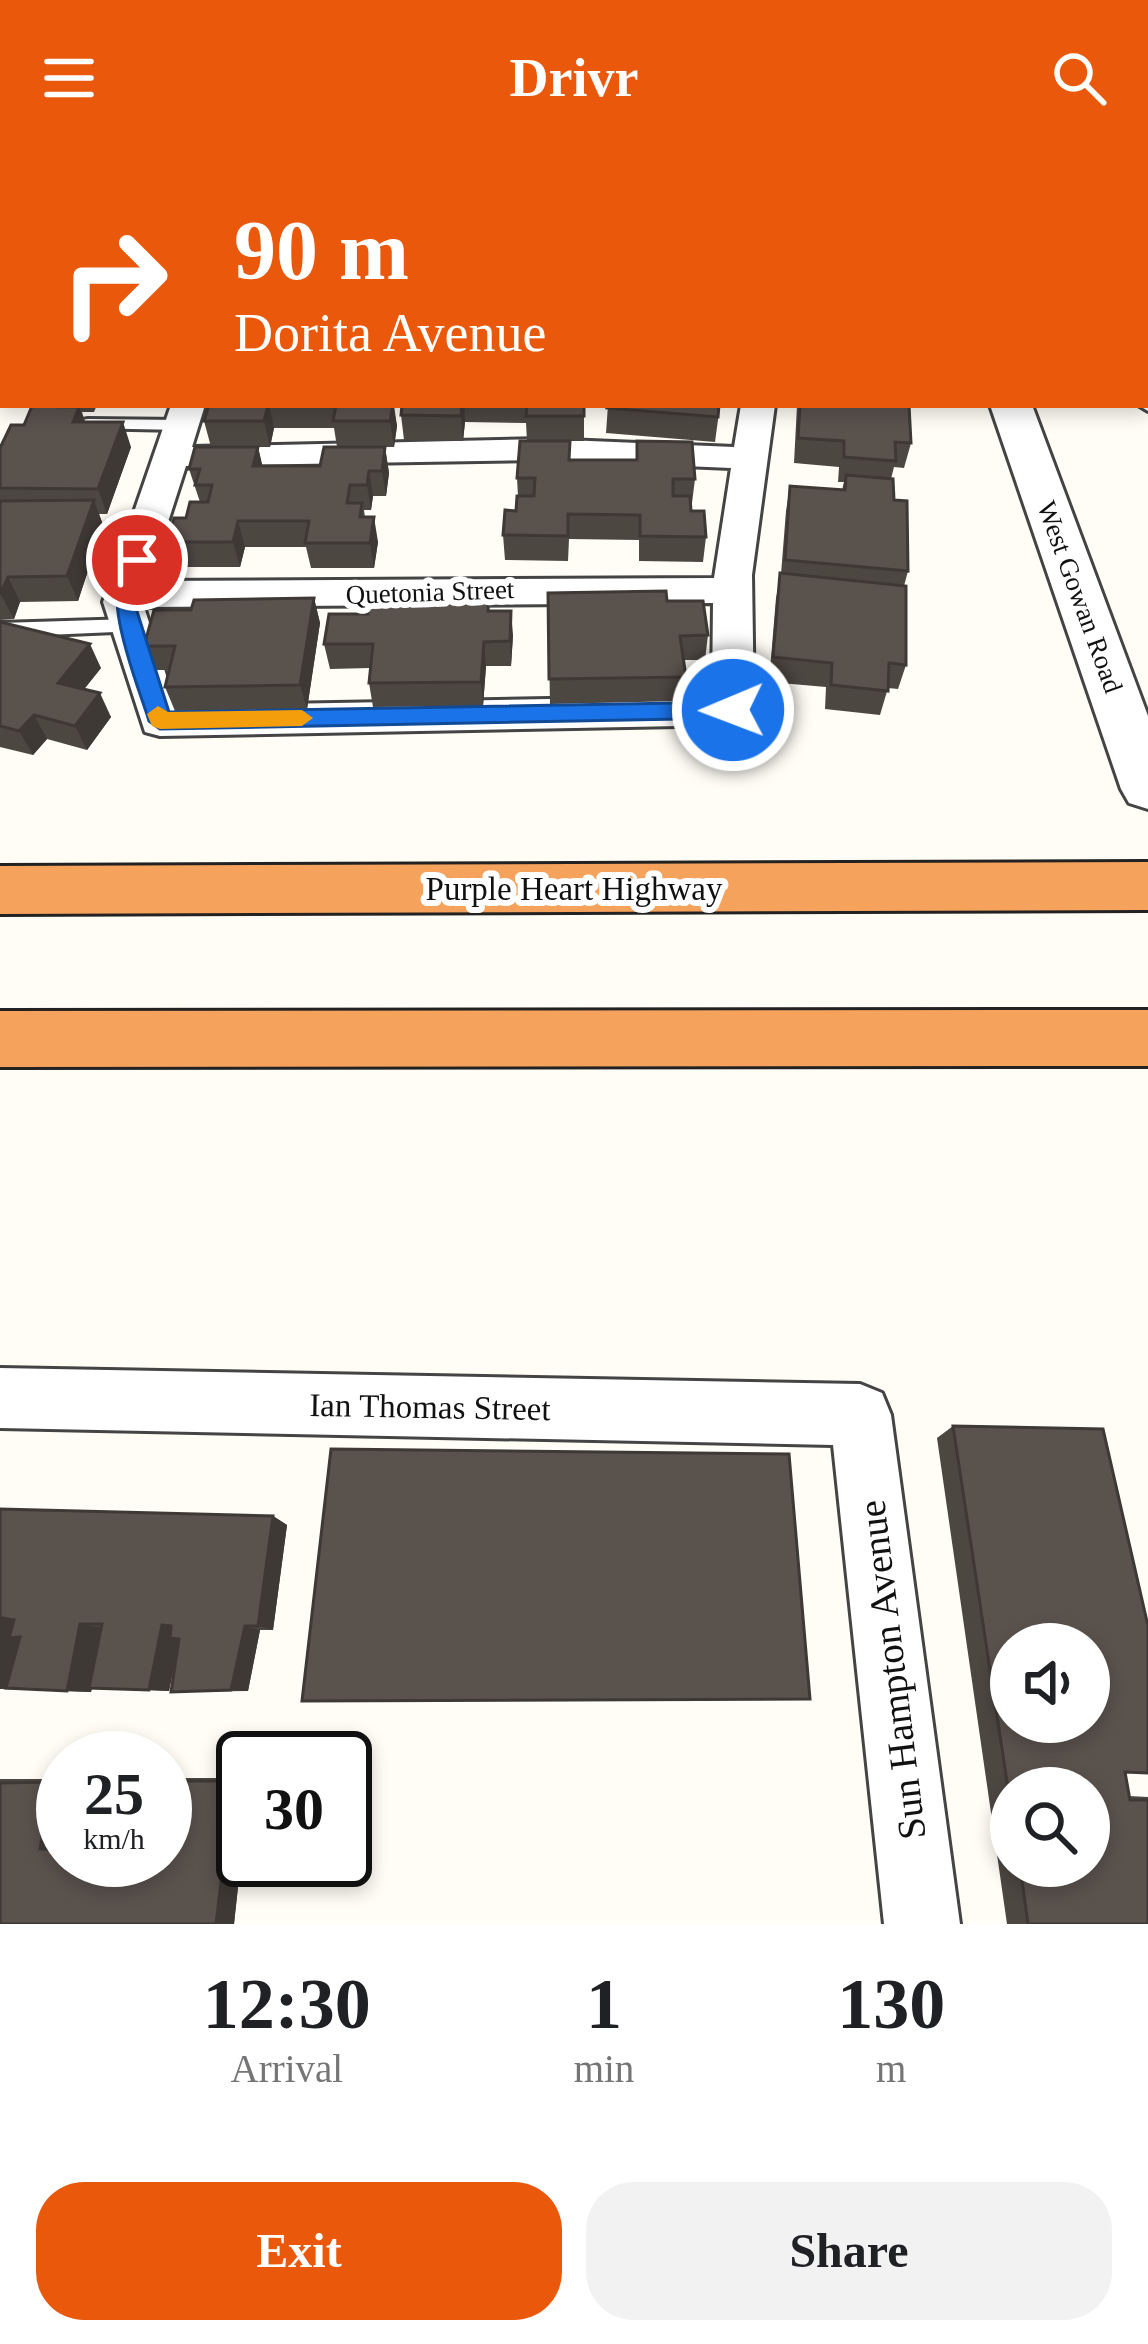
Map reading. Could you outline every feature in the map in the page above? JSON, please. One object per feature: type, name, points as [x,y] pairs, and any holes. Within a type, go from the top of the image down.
[{"type":"highway","name":"Purple Heart Highway","points":[[0,890],[1148,886]]},
{"type":"highway","points":[[0,1039],[1148,1038]]},
{"type":"street","points":[[750,459],[692,452],[512,452],[180,429],[129,610],[160,721],[733,710],[733,590],[758,408]]},
{"type":"street","name":"West Gowan Road","points":[[1012,408],[1148,789]]},
{"type":"street","name":"Quetonia Street","points":[[129,610],[733,590]]},
{"type":"street","name":"Ian Thomas Street","points":[[0,1398],[860,1415]]},
{"type":"street","name":"Sun Hampton Avenue","points":[[860,1415],[922,1924]]},
{"type":"lane","points":[[75,424],[180,429]]},
{"type":"lane","points":[[0,630],[129,610]]},
{"type":"building","points":[[31,408],[79,408],[73,422],[123,422],[98,489],[0,488],[0,448],[11,425],[24,425]]},
{"type":"building","points":[[208,408],[267,408],[264,421],[204,421]]},
{"type":"building","points":[[335,408],[392,408],[390,421],[333,421]]},
{"type":"building","points":[[402,408],[462,408],[461,416],[401,415]]},
{"type":"building","points":[[527,408],[584,408],[584,416],[526,416]]},
{"type":"building","points":[[607,408],[719,408],[718,417]]},
{"type":"building","points":[[800,408],[909,408],[911,443],[895,442],[896,461],[844,457],[844,441],[798,438]]},
{"type":"building","points":[[520,441],[570,441],[569,460],[637,460],[637,441],[692,442],[695,479],[673,479],[673,496],[690,496],[691,511],[704,511],[706,537],[640,536],[640,515],[568,514],[568,536],[503,535],[505,510],[516,511],[517,496],[534,496],[535,478],[517,478]]},
{"type":"building","points":[[195,447],[258,447],[253,466],[320,466],[324,447],[385,447],[382,471],[369,471],[367,485],[350,485],[347,503],[362,503],[360,517],[374,517],[370,543],[305,543],[309,521],[238,521],[233,542],[167,542],[174,518],[186,518],[190,502],[208,502],[212,485],[195,485],[200,469],[189,469]]},
{"type":"building","points":[[846,475],[893,479],[894,500],[907,501],[908,571],[785,560],[790,486],[845,490]]},
{"type":"building","points":[[94,500],[67,576],[8,577],[0,595],[0,501]]},
{"type":"building","points":[[780,573],[906,586],[906,665],[889,663],[888,691],[831,685],[832,663],[773,657]]},
{"type":"building","points":[[666,591],[667,601],[703,601],[708,635],[680,636],[686,677],[549,679],[548,593]]},
{"type":"building","points":[[489,595],[488,611],[511,611],[510,641],[484,642],[481,682],[369,683],[373,644],[324,644],[329,614],[368,614],[370,596]]},
{"type":"building","points":[[314,598],[300,685],[165,687],[175,646],[144,646],[154,610],[191,610],[194,600]]},
{"type":"building","points":[[0,622],[90,644],[58,683],[100,693],[75,726],[34,715],[19,731],[0,726]]},
{"type":"building","points":[[953,1426],[1103,1429],[1148,1626],[1148,1773],[1125,1772],[1130,1800],[1148,1800],[1148,1924],[1028,1924],[1023,1887],[1110,1887],[1110,1767],[1005,1767],[1001,1743],[1110,1743],[1110,1623],[990,1623],[990,1670]]},
{"type":"building","points":[[331,1449],[789,1454],[810,1699],[302,1701]]},
{"type":"building","points":[[0,1509],[273,1516],[258,1626],[245,1626],[231,1690],[171,1692],[179,1639],[170,1638],[171,1626],[162,1625],[149,1690],[89,1688],[102,1624],[80,1624],[67,1691],[6,1688],[20,1637],[9,1638],[14,1620],[3,1618],[0,1628]]},
{"type":"building","points":[[192,1781],[216,1781],[216,1887],[220,1887],[216,1924],[0,1924],[0,1783],[36,1782],[36,1887],[192,1887]]},
{"type":"slow traffic","points":[[158,714],[160,721],[302,718]]},
{"type":"route","points":[[137,560],[124,602],[160,721],[733,710]]}]
